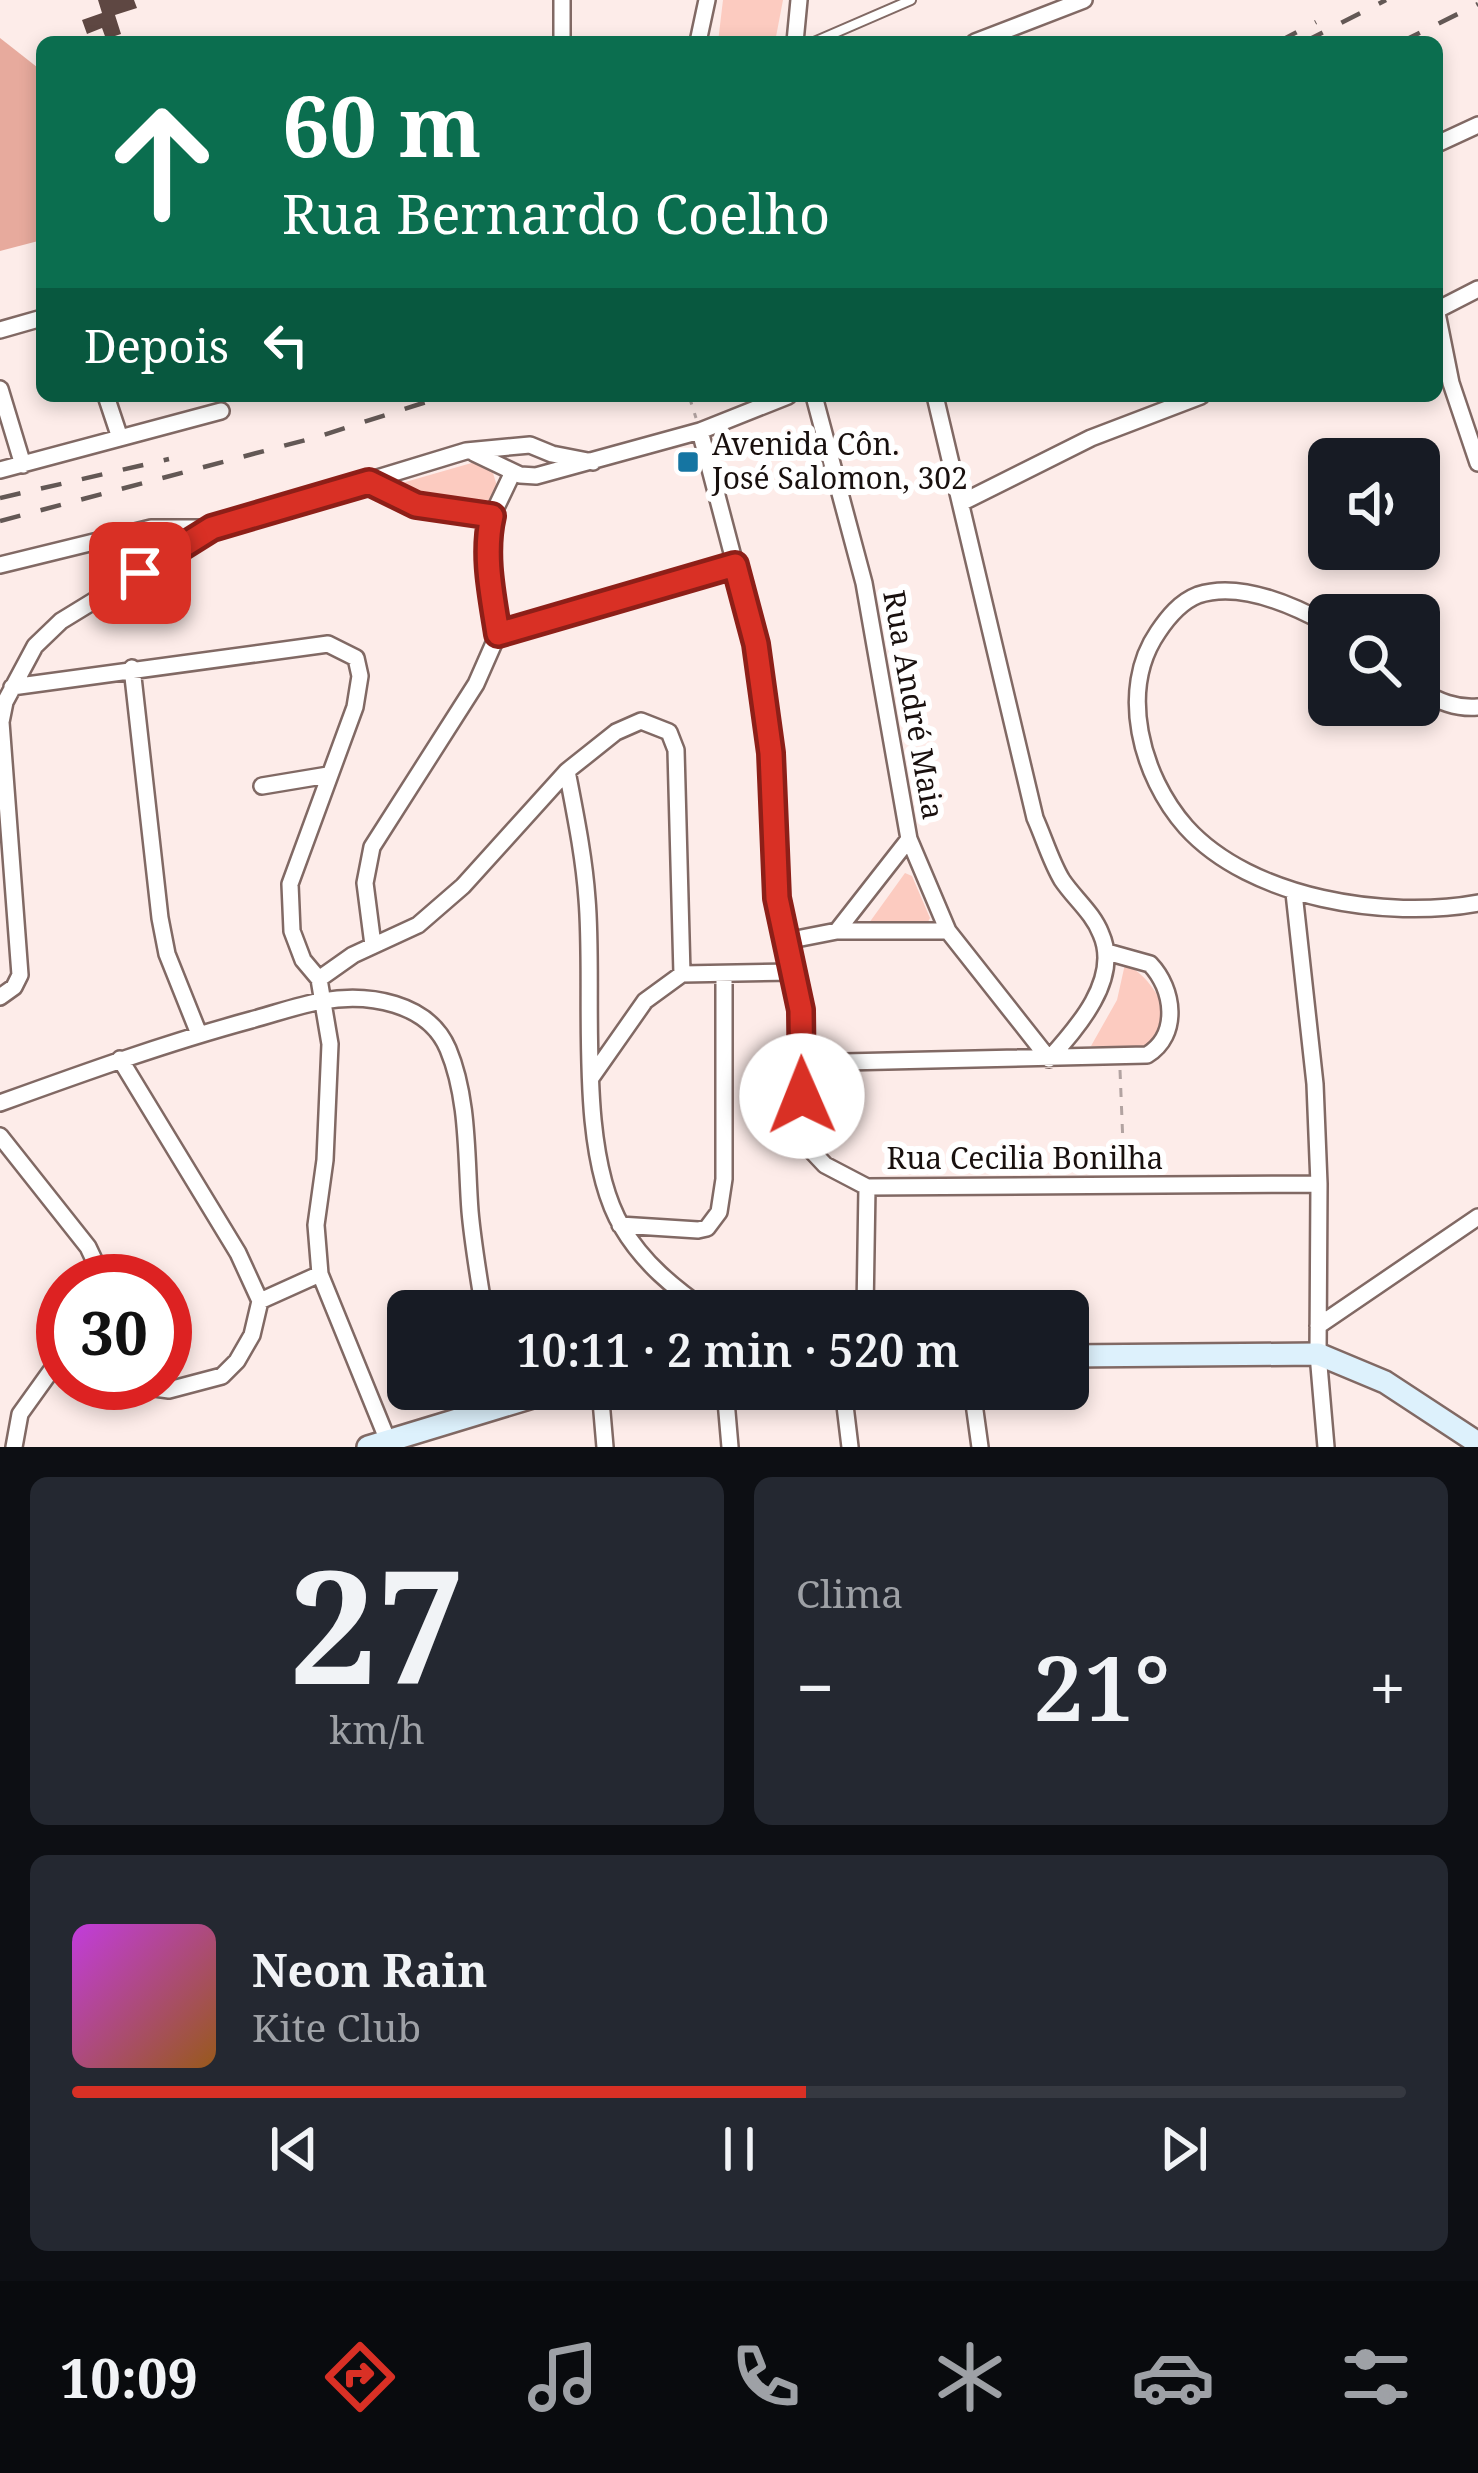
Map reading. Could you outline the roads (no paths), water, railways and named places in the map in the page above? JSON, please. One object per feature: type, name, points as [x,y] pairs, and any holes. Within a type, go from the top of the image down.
[{"type":"main road","points":[[1089,1356],[1318,1354],[1385,1382],[1478,1443]]},
{"type":"main road","points":[[378,1444],[463,1410]]},
{"type":"street","points":[[562,0],[562,36]]},
{"type":"street","points":[[699,36],[707,0]]},
{"type":"street","points":[[796,36],[799,0]]},
{"type":"street","points":[[991,36],[1084,0]]},
{"type":"street","points":[[1443,141],[1478,125]]},
{"type":"street","points":[[1443,309],[1478,289]]},
{"type":"street","points":[[0,330],[36,320]]},
{"type":"street","points":[[1443,342],[1451,383],[1478,463]]},
{"type":"street","points":[[0,389],[23,465]]},
{"type":"street","points":[[108,402],[120,438]]},
{"type":"street","points":[[466,451],[530,477],[544,475],[700,431],[773,402]]},
{"type":"street","name":"Rua André Maia","points":[[816,402],[863,583],[909,839],[948,931],[1048,1059]]},
{"type":"street","points":[[936,402],[1035,818],[1060,877],[1094,921],[1106,952],[1107,966],[1091,1003],[1048,1059]]},
{"type":"street","points":[[961,502],[1073,446],[1187,402]]},
{"type":"street","points":[[0,470],[221,411]]},
{"type":"street","name":"Rua Cecilia Bonilha","points":[[700,431],[756,644],[771,753],[777,898],[801,1010],[803,1128],[809,1148],[824,1165],[867,1187],[1319,1184]]},
{"type":"street","points":[[0,997],[14,987],[20,975],[1,722],[12,687],[35,646],[61,621],[212,528],[466,451],[538,446],[552,454],[593,462]]},
{"type":"street","points":[[373,945],[365,883],[372,847],[476,684],[498,634],[487,536],[510,470],[508,454],[515,447]]},
{"type":"street","points":[[544,475],[552,454]]},
{"type":"street","points":[[369,482],[416,505],[492,516]]},
{"type":"street","points":[[0,565],[151,528],[212,528]]},
{"type":"street","points":[[498,634],[735,565]]},
{"type":"street","points":[[1308,613],[1256,595],[1225,592],[1196,596],[1172,611],[1146,649],[1136,676],[1138,726],[1156,781],[1186,827],[1227,859],[1294,893],[1414,909],[1478,903]]},
{"type":"street","points":[[12,687],[328,644],[356,658],[360,676],[355,707],[290,884],[292,931],[303,960],[319,979],[330,1044],[325,1160],[316,1225],[320,1274],[378,1444]]},
{"type":"street","points":[[132,668],[160,918],[167,953],[199,1034]]},
{"type":"street","points":[[1440,702],[1465,709],[1478,707]]},
{"type":"street","points":[[319,979],[373,945],[418,925],[463,886],[567,771],[616,732],[641,722],[669,732],[676,750],[682,974]]},
{"type":"street","points":[[567,771],[588,901],[591,1078],[601,1172],[620,1225],[649,1264],[681,1290]]},
{"type":"street","points":[[262,786],[328,775]]},
{"type":"street","points":[[837,931],[909,839]]},
{"type":"street","points":[[1294,893],[1315,1084],[1318,1354],[1326,1447]]},
{"type":"street","points":[[786,941],[837,931],[948,931]]},
{"type":"street","points":[[801,1063],[1120,1057],[1154,1052],[1169,1028],[1166,988],[1150,964],[1106,952]]},
{"type":"street","points":[[591,1078],[645,1001],[682,974],[794,972]]},
{"type":"street","points":[[620,1225],[698,1230],[707,1228],[719,1212],[724,1179],[724,974]]},
{"type":"street","points":[[0,1103],[199,1034],[325,1000],[407,1007],[437,1030],[449,1052],[463,1112],[481,1290]]},
{"type":"street","points":[[120,1060],[238,1253],[260,1300],[252,1336],[238,1361],[222,1376],[192,1384]]},
{"type":"street","points":[[0,1136],[91,1254]]},
{"type":"street","points":[[865,1290],[867,1187]]},
{"type":"street","points":[[1318,1326],[1478,1217]]},
{"type":"street","points":[[260,1300],[320,1274]]},
{"type":"street","points":[[14,1447],[20,1414],[36,1393]]},
{"type":"street","points":[[602,1410],[605,1447]]},
{"type":"street","points":[[726,1410],[730,1447]]},
{"type":"street","points":[[846,1410],[850,1447]]},
{"type":"street","points":[[975,1410],[980,1447]]},
{"type":"lane","points":[[828,36],[911,0]]},
{"type":"railway","points":[[1316,36],[1386,0]]},
{"type":"railway","points":[[1413,36],[1478,4]]},
{"type":"railway","points":[[1289,36],[1316,22]]},
{"type":"railway","points":[[0,521],[317,437],[426,402]]},
{"type":"railway","points":[[0,498],[169,459]]},
{"type":"place","name":"Avenida Côn. José Salomon, 302","points":[[688,462]]}]
